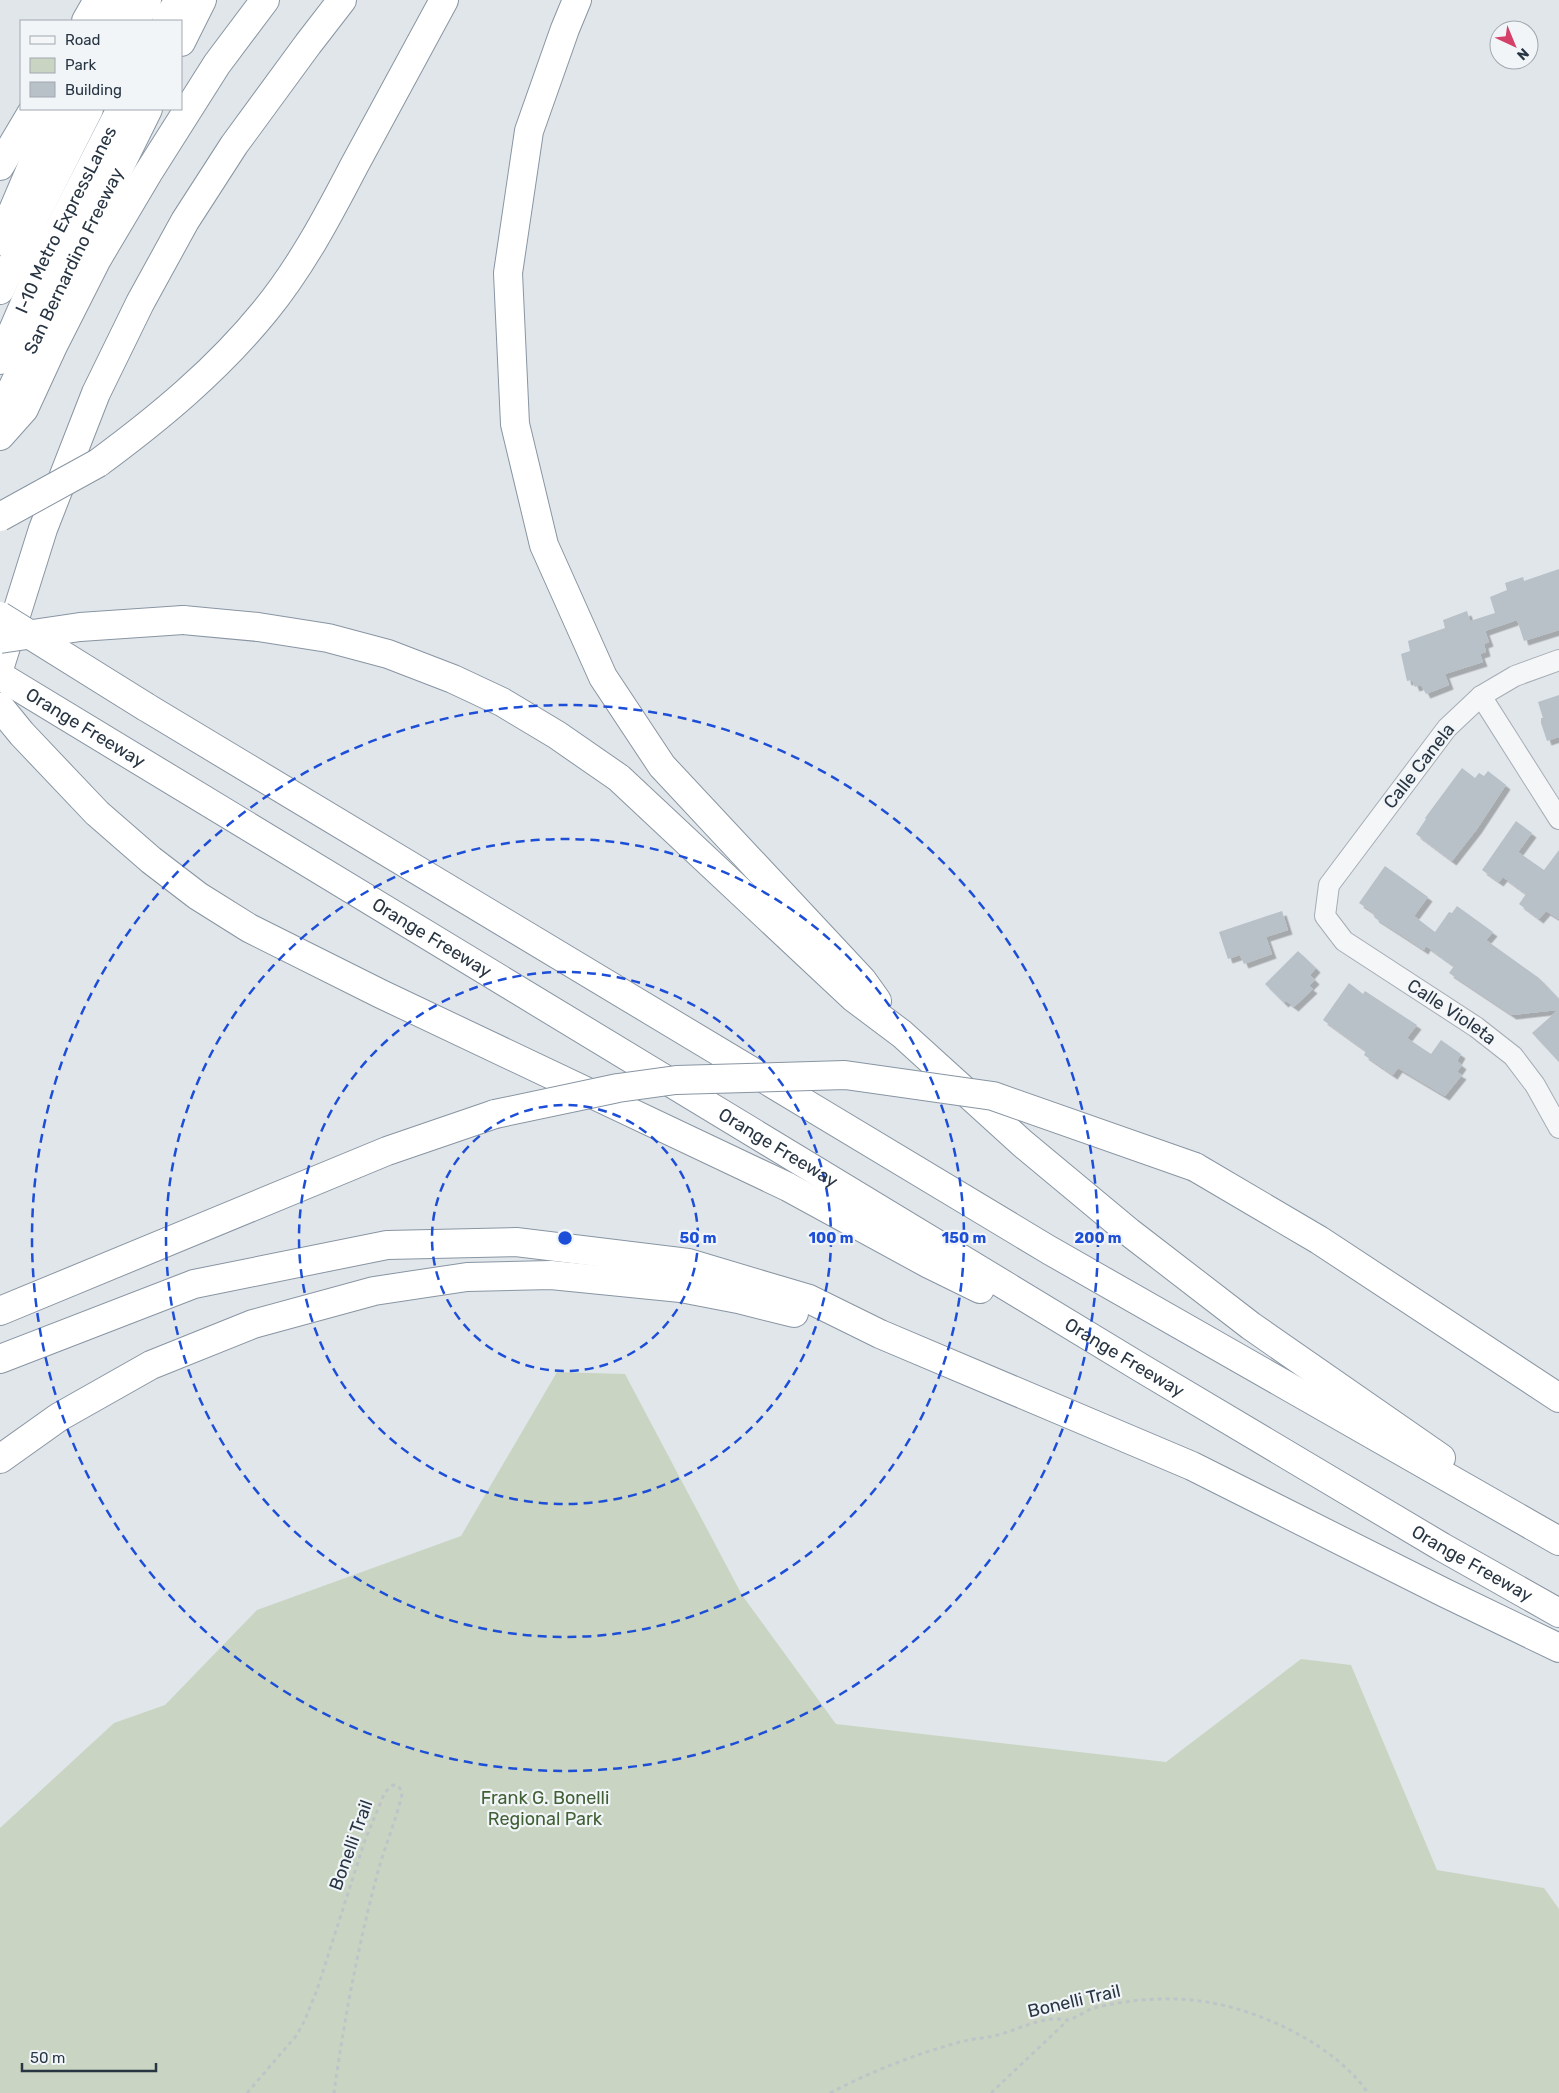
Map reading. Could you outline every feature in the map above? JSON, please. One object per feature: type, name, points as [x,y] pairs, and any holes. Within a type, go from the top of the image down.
[{"type":"highway","points":[[87,20],[98,0]]},
{"type":"highway","points":[[111,20],[122,0]]},
{"type":"highway","points":[[136,20],[147,0]]},
{"type":"highway","points":[[167,20],[180,0]]},
{"type":"highway","points":[[182,40],[202,0]]},
{"type":"highway","points":[[0,436],[24,409],[52,346],[97,259],[148,173],[217,64],[265,0]]},
{"type":"highway","points":[[0,666],[43,529],[96,393],[140,302],[185,221],[234,145],[342,0]]},
{"type":"highway","points":[[0,517],[98,463],[142,431],[228,354],[266,310],[303,259],[444,0]]},
{"type":"highway","points":[[577,0],[529,131],[508,273],[515,424],[544,546],[603,677],[662,766],[862,980],[902,1034]]},
{"type":"highway","points":[[0,166],[33,110]]},
{"type":"highway","points":[[0,241],[38,152],[61,110]]},
{"type":"highway","name":"I-10 Metro ExpressLanes","points":[[0,290],[88,110]]},
{"type":"highway","name":"I-10 Metro ExpressLanes","points":[[0,360],[44,259],[120,110]]},
{"type":"highway","name":"San Bernardino Freeway","points":[[0,414],[148,110]]},
{"type":"highway","points":[[0,616],[146,707],[1049,1250],[1559,1541]]},
{"type":"highway","points":[[0,639],[80,627],[159,620],[182,620],[258,627],[328,638],[388,654],[453,679],[502,702],[557,735],[619,778],[854,998],[902,1034],[1022,1143],[1129,1232],[1251,1326],[1435,1452],[1490,1503]]},
{"type":"highway","name":"Orange Freeway","points":[[0,676],[1143,1369],[1442,1547],[1559,1613]]},
{"type":"highway","points":[[0,706],[70,787],[97,813],[151,860],[198,896],[249,928],[382,994],[788,1187],[929,1264],[1143,1369]]},
{"type":"highway","points":[[0,1311],[387,1152],[495,1114],[618,1088],[676,1080],[845,1075],[993,1096],[1195,1167],[1319,1240],[1559,1398]]},
{"type":"highway","points":[[0,1359],[194,1284],[387,1245],[516,1242],[688,1263],[809,1299],[880,1334],[1192,1466],[1559,1648]]},
{"type":"highway","points":[[0,1459],[59,1417],[151,1365],[253,1324],[374,1291],[467,1277],[551,1275],[681,1288],[738,1299],[880,1334]]},
{"type":"street","name":"Calle Canela","points":[[1325,916],[1329,885],[1447,728],[1481,696],[1515,676],[1559,660]]},
{"type":"street","points":[[1481,696],[1559,819]]},
{"type":"street","name":"Calle Violeta","points":[[1325,916],[1344,941],[1476,1028],[1513,1056],[1535,1085],[1559,1128]]},
{"type":"path","name":"Bonelli Trail","points":[[247,2093],[296,2036],[304,2022],[317,1990],[365,1840],[385,1792],[393,1785],[397,1785],[402,1794],[385,1844],[369,1908],[341,2040],[334,2093]]},
{"type":"path","name":"Bonelli Trail","points":[[830,2093],[874,2072],[944,2047],[1001,2034],[1038,2021],[1068,2020],[1093,2009],[1133,2001],[1183,1999],[1227,2006],[1274,2023],[1321,2048],[1344,2064],[1358,2078],[1368,2093]]},
{"type":"path","points":[[991,2093],[1068,2020]]},
{"type":"green space","name":"Frank G. Bonelli Regional Park","points":[[557,1372],[625,1374],[742,1595],[836,1724],[1166,1762],[1301,1659],[1351,1665],[1437,1870],[1544,1888],[1559,1909],[1559,2093],[0,2093],[0,1828],[114,1723],[165,1705],[257,1610],[461,1536]]},
{"type":"building","points":[[1559,569],[1559,630],[1524,641],[1517,620],[1485,631],[1489,642],[1484,644],[1486,652],[1480,654],[1483,662],[1445,674],[1449,685],[1426,694],[1421,685],[1415,687],[1412,680],[1407,681],[1401,654],[1410,651],[1408,641],[1445,628],[1443,620],[1467,611],[1470,621],[1495,613],[1490,597],[1507,590],[1505,583],[1523,577],[1524,581]]},
{"type":"building","points":[[1559,695],[1559,737],[1547,741],[1541,723],[1541,718],[1543,718],[1538,702]]},
{"type":"building","points":[[1462,768],[1475,778],[1479,773],[1484,776],[1488,771],[1506,785],[1477,829],[1452,861],[1416,834],[1425,818]]},
{"type":"building","points":[[1516,821],[1532,833],[1518,852],[1544,870],[1559,850],[1559,919],[1546,911],[1539,919],[1519,904],[1526,894],[1503,877],[1499,882],[1482,870]]},
{"type":"building","points":[[1385,866],[1428,897],[1414,916],[1435,932],[1449,912],[1452,913],[1457,906],[1493,932],[1486,940],[1539,978],[1559,999],[1559,1062],[1532,1033],[1558,1010],[1512,1015],[1449,973],[1454,966],[1426,946],[1424,950],[1375,918],[1374,913],[1359,903]]},
{"type":"building","points":[[1282,911],[1288,930],[1266,937],[1272,954],[1244,964],[1240,955],[1228,959],[1219,932]]},
{"type":"building","points":[[1298,951],[1316,968],[1310,975],[1315,980],[1309,986],[1313,989],[1294,1007],[1286,1001],[1284,1003],[1265,984]]},
{"type":"building","points":[[1349,983],[1363,994],[1365,991],[1417,1025],[1407,1038],[1431,1054],[1441,1040],[1461,1054],[1457,1061],[1462,1065],[1457,1072],[1462,1075],[1445,1096],[1398,1068],[1393,1075],[1364,1055],[1366,1051],[1323,1020]]}]
